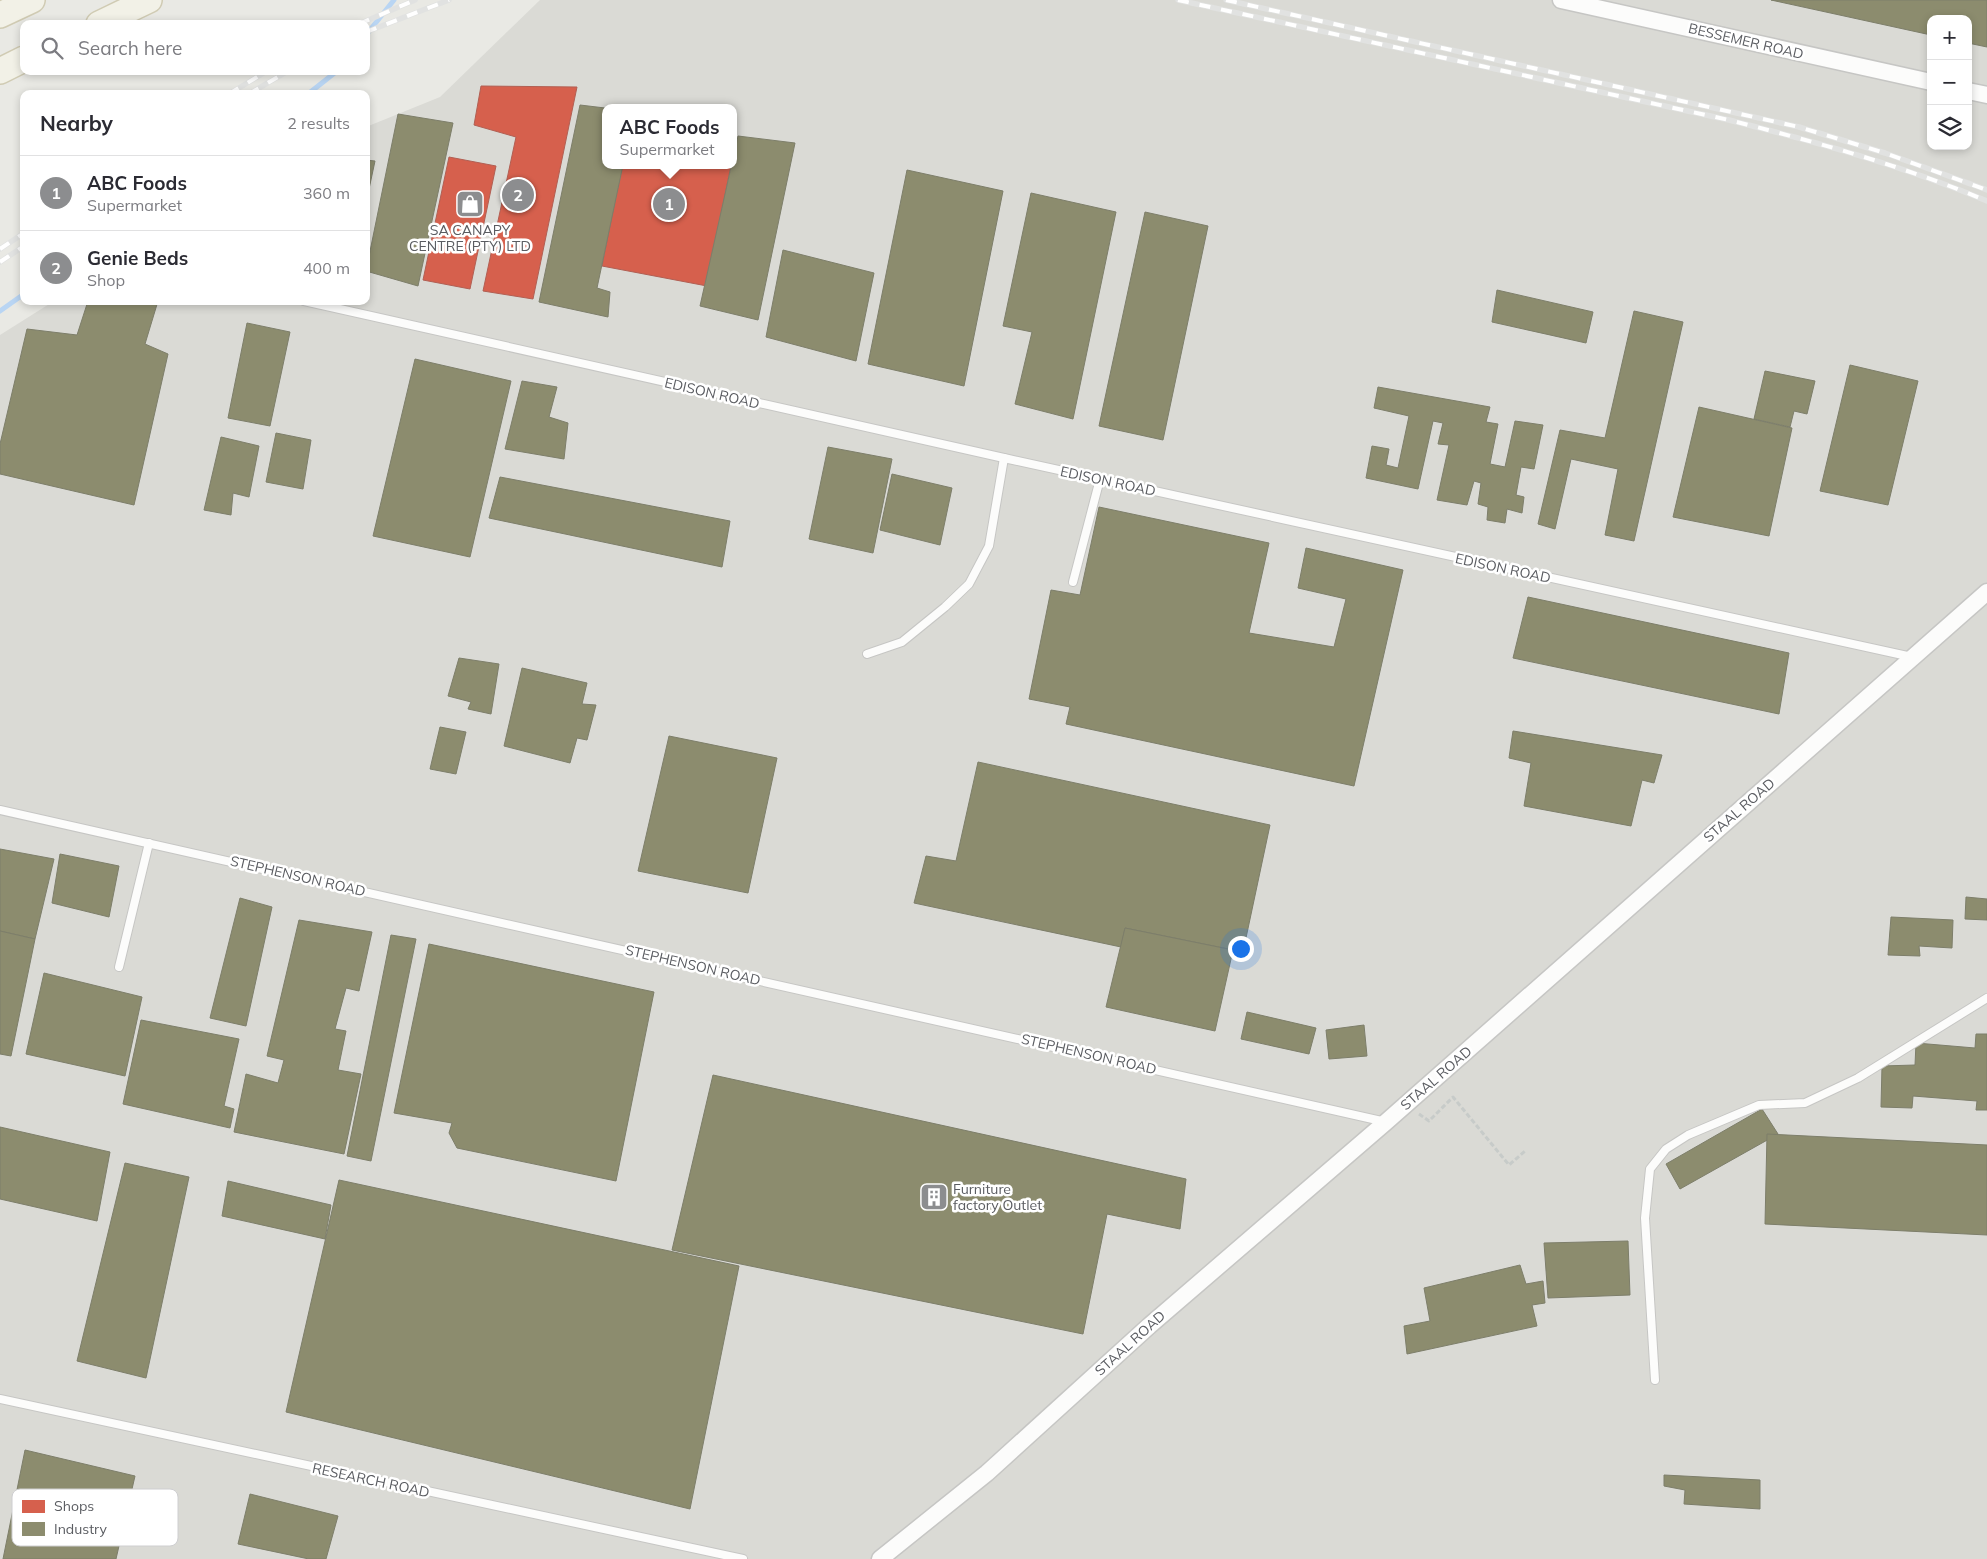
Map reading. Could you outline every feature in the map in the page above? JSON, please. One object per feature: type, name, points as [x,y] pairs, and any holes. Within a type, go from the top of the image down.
[{"type":"main road","points":[[0,15],[32,0]]},
{"type":"main road","points":[[107,20],[149,0]]},
{"type":"main road","points":[[0,71],[20,61]]},
{"type":"street","name":"BESSEMER ROAD","points":[[1561,0],[1927,81]]},
{"type":"street","points":[[1972,92],[1987,95]]},
{"type":"street","name":"STAAL ROAD","points":[[880,1559],[987,1473],[1149,1326],[1386,1122],[1987,592]]},
{"type":"lane","name":"EDISON ROAD","points":[[322,305],[1004,458],[1912,657]]},
{"type":"lane","points":[[867,654],[902,642],[945,607],[969,584],[989,546],[1004,458]]},
{"type":"lane","points":[[1073,582],[1100,479]]},
{"type":"lane","name":"STEPHENSON ROAD","points":[[0,810],[1386,1122]]},
{"type":"lane","points":[[120,967],[150,843]]},
{"type":"lane","points":[[1655,1380],[1645,1218],[1650,1169],[1666,1149],[1688,1135],[1758,1105],[1805,1103],[1858,1078],[1987,998]]},
{"type":"lane","name":"RESEARCH ROAD","points":[[0,1399],[743,1559]]},
{"type":"path","points":[[1429,1121],[1454,1097],[1509,1165],[1525,1151]]},
{"type":"shaded area","points":[[540,0],[1987,0],[1987,1559],[0,1559],[0,335],[48,305],[370,305],[370,125],[440,97]]},
{"type":"building: Shops","points":[[481,86],[577,87],[533,299],[483,291],[516,137],[474,125]]},
{"type":"building: Shops","points":[[449,157],[496,166],[470,289],[423,280]]},
{"type":"building: Shops","points":[[621,169],[730,169],[707,286],[602,266]]},
{"type":"building: Industry","points":[[1771,0],[1987,0],[1987,47],[1972,44],[1972,15],[1927,15],[1927,34]]},
{"type":"building: Industry","points":[[580,105],[602,108],[602,169],[622,169],[597,288],[610,292],[608,317],[539,302]]},
{"type":"building: Industry","points":[[398,114],[453,123],[418,286],[370,272],[370,251]]},
{"type":"building: Industry","points":[[738,136],[795,143],[758,320],[700,306],[731,169],[737,169]]},
{"type":"building: Industry","points":[[370,160],[375,161],[370,184]]},
{"type":"building: Industry","points":[[907,170],[1003,191],[964,386],[868,364]]},
{"type":"building: Industry","points":[[1031,193],[1116,212],[1073,419],[1015,404],[1032,332],[1003,326]]},
{"type":"building: Industry","points":[[1145,212],[1208,226],[1163,440],[1099,426]]},
{"type":"building: Industry","points":[[783,250],[874,273],[856,361],[766,337]]},
{"type":"building: Industry","points":[[1497,290],[1593,312],[1586,343],[1492,322]]},
{"type":"building: Industry","points":[[87,305],[157,305],[145,344],[168,354],[134,505],[0,474],[0,444],[27,329],[77,335]]},
{"type":"building: Industry","points":[[1634,311],[1683,322],[1634,541],[1605,535],[1618,469],[1571,459],[1555,529],[1538,524],[1560,430],[1605,438]]},
{"type":"building: Industry","points":[[247,323],[290,332],[270,426],[228,418]]},
{"type":"building: Industry","points":[[415,359],[511,381],[470,557],[373,536]]},
{"type":"building: Industry","points":[[1850,365],[1918,381],[1888,505],[1820,491]]},
{"type":"building: Industry","points":[[1765,371],[1815,381],[1807,414],[1794,411],[1790,427],[1754,419]]},
{"type":"building: Industry","points":[[522,381],[557,387],[549,417],[568,423],[564,459],[505,449]]},
{"type":"building: Industry","points":[[1378,387],[1490,407],[1486,422],[1498,424],[1490,464],[1505,467],[1515,421],[1543,425],[1534,469],[1521,467],[1516,495],[1524,497],[1522,513],[1507,509],[1505,523],[1487,520],[1488,507],[1478,504],[1481,483],[1474,481],[1467,505],[1437,500],[1449,445],[1438,444],[1443,423],[1433,421],[1418,489],[1366,478],[1372,446],[1389,449],[1386,465],[1398,468],[1409,416],[1374,408]]},
{"type":"building: Industry","points":[[1699,407],[1792,428],[1769,536],[1673,517]]},
{"type":"building: Industry","points":[[276,433],[311,440],[303,489],[266,482]]},
{"type":"building: Industry","points":[[221,437],[259,446],[249,497],[233,493],[231,515],[204,510]]},
{"type":"building: Industry","points":[[828,447],[892,459],[873,553],[809,539]]},
{"type":"building: Industry","points":[[892,474],[952,488],[940,545],[880,530]]},
{"type":"building: Industry","points":[[500,477],[730,521],[722,567],[489,518]]},
{"type":"building: Industry","points":[[1099,507],[1269,543],[1249,633],[1334,647],[1346,599],[1298,588],[1306,548],[1403,570],[1354,786],[1066,724],[1070,707],[1029,699],[1051,590],[1080,595]]},
{"type":"building: Industry","points":[[1528,597],[1789,653],[1779,714],[1513,658]]},
{"type":"building: Industry","points":[[459,658],[499,664],[491,714],[468,709],[471,702],[448,696]]},
{"type":"building: Industry","points":[[522,668],[587,683],[582,704],[596,705],[587,740],[577,738],[570,763],[504,746]]},
{"type":"building: Industry","points":[[440,727],[466,732],[456,774],[430,769]]},
{"type":"building: Industry","points":[[1513,731],[1662,755],[1654,783],[1642,780],[1631,826],[1524,806],[1531,763],[1509,758]]},
{"type":"building: Industry","points":[[669,736],[777,758],[748,893],[638,871]]},
{"type":"building: Industry","points":[[978,762],[1270,825],[1243,952],[1125,928],[1121,947],[914,903],[926,856],[956,861]]},
{"type":"building: Industry","points":[[0,849],[54,859],[35,939],[0,931]]},
{"type":"building: Industry","points":[[60,854],[119,866],[109,917],[52,903]]},
{"type":"building: Industry","points":[[1966,897],[1987,899],[1987,920],[1965,919]]},
{"type":"building: Industry","points":[[240,898],[272,907],[246,1026],[210,1018]]},
{"type":"building: Industry","points":[[1891,917],[1953,920],[1952,948],[1919,946],[1920,956],[1888,955]]},
{"type":"building: Industry","points":[[299,920],[372,932],[359,991],[346,988],[335,1029],[346,1031],[338,1070],[361,1074],[344,1154],[234,1132],[246,1074],[278,1083],[284,1060],[267,1056]]},
{"type":"building: Industry","points":[[1125,928],[1233,950],[1215,1031],[1106,1007]]},
{"type":"building: Industry","points":[[0,931],[35,939],[11,1056],[0,1054]]},
{"type":"building: Industry","points":[[391,935],[416,939],[371,1161],[347,1156]]},
{"type":"building: Industry","points":[[429,944],[654,992],[616,1181],[457,1148],[449,1133],[452,1123],[394,1113]]},
{"type":"building: Industry","points":[[44,973],[142,997],[125,1076],[26,1054]]},
{"type":"building: Industry","points":[[1247,1012],[1316,1028],[1309,1054],[1241,1039]]},
{"type":"building: Industry","points":[[141,1020],[239,1039],[224,1106],[234,1109],[230,1128],[123,1104]]},
{"type":"building: Industry","points":[[1364,1025],[1367,1056],[1329,1059],[1326,1030]]},
{"type":"building: Industry","points":[[1976,1034],[1987,1034],[1987,1110],[1976,1110],[1977,1101],[1913,1096],[1912,1108],[1881,1107],[1882,1066],[1915,1065],[1916,1043],[1975,1048]]},
{"type":"building: Industry","name":"Furniture factory Outlet","points":[[713,1075],[1186,1179],[1180,1229],[1107,1214],[1083,1334],[672,1250]]},
{"type":"building: Industry","points":[[1762,1109],[1778,1134],[1680,1189],[1666,1164]]},
{"type":"building: Industry","points":[[0,1127],[110,1152],[97,1221],[0,1199]]},
{"type":"building: Industry","points":[[1767,1134],[1987,1145],[1987,1235],[1765,1224]]},
{"type":"building: Industry","points":[[125,1163],[189,1177],[146,1378],[77,1361]]},
{"type":"building: Industry","points":[[339,1180],[739,1266],[690,1509],[286,1412]]},
{"type":"building: Industry","points":[[228,1181],[331,1205],[325,1239],[222,1216]]},
{"type":"building: Industry","points":[[1628,1241],[1630,1295],[1548,1298],[1544,1243]]},
{"type":"building: Industry","points":[[1520,1265],[1526,1284],[1543,1281],[1545,1303],[1532,1305],[1537,1326],[1407,1354],[1404,1326],[1430,1321],[1424,1288]]},
{"type":"building: Industry","points":[[25,1450],[135,1476],[132,1489],[17,1489]]},
{"type":"building: Industry","points":[[1664,1475],[1760,1480],[1760,1509],[1684,1504],[1685,1490],[1664,1486]]},
{"type":"building: Industry","points":[[250,1494],[338,1516],[326,1559],[309,1559],[238,1544]]},
{"type":"building: Industry","points":[[12,1514],[12,1546],[119,1546],[116,1559],[3,1559]]},
{"type":"waterway","points":[[370,30],[394,0]]},
{"type":"waterway","points":[[313,90],[332,75]]},
{"type":"waterway","points":[[0,311],[20,297]]},
{"type":"railway","points":[[368,20],[415,0]]},
{"type":"railway","points":[[370,30],[449,0]]},
{"type":"railway","points":[[1178,0],[1729,120],[1892,166],[1987,201]]},
{"type":"railway","points":[[1226,0],[1799,127],[1885,153],[1987,190]]},
{"type":"railway","points":[[236,90],[260,75]]},
{"type":"railway","points":[[256,90],[281,75]]},
{"type":"railway","points":[[0,249],[20,236]]},
{"type":"railway","points":[[0,262],[20,249]]},
{"type":"place","name":"Genie Beds","points":[[518,195]]},
{"type":"place","name":"SA CANAPY CENTRE (PTY) LTD","points":[[470,204]]},
{"type":"place","name":"ABC Foods","points":[[669,204]]},
{"type":"place","name":"Furniture factory Outlet","points":[[934,1197]]}]
